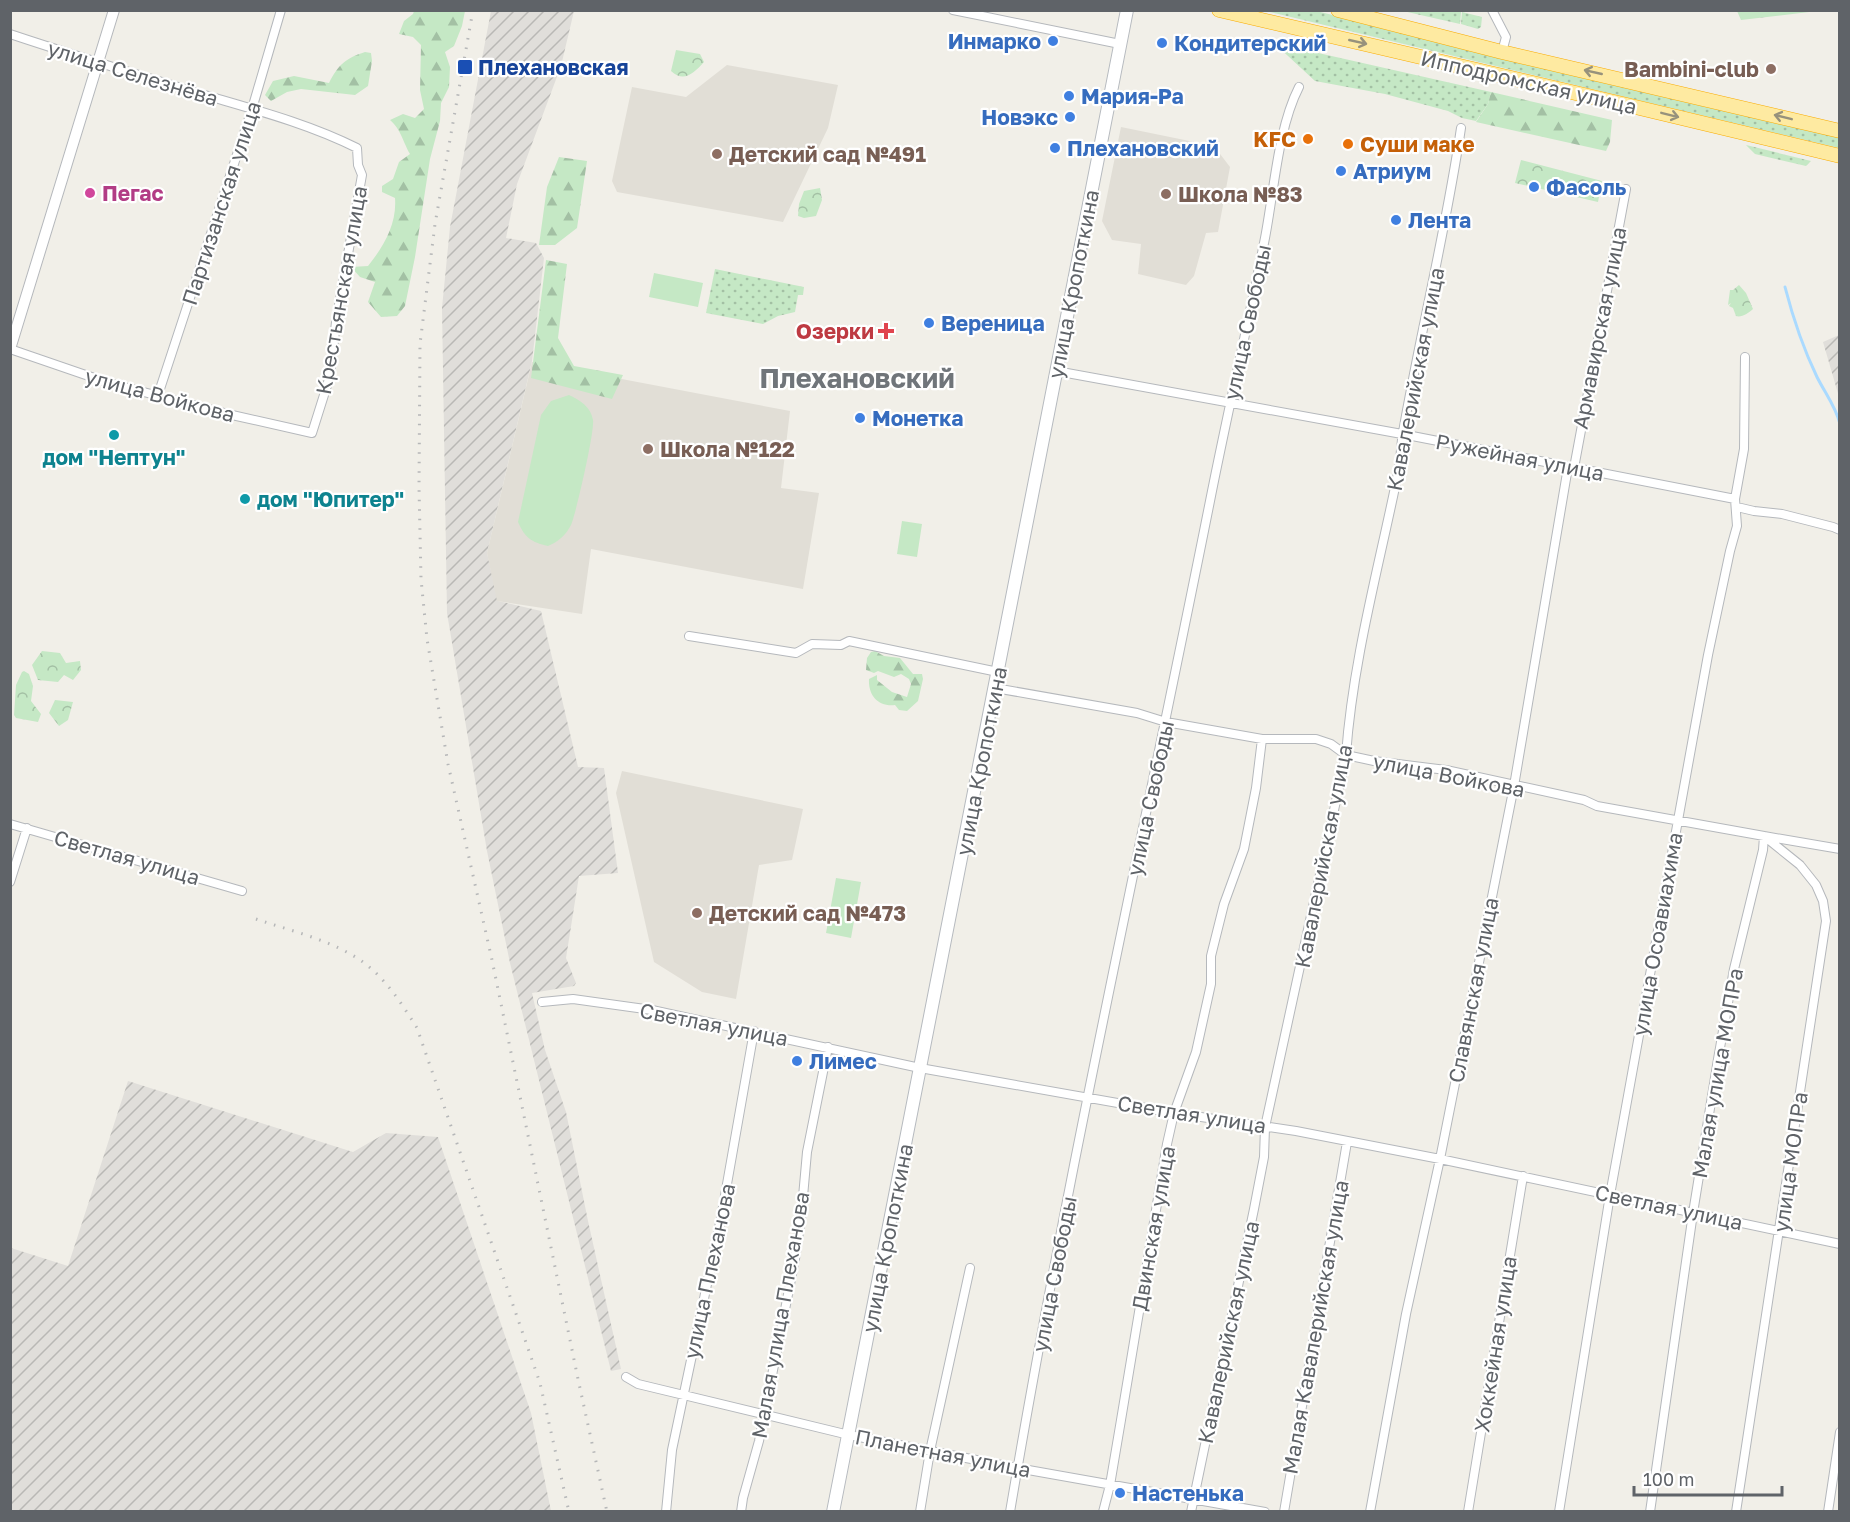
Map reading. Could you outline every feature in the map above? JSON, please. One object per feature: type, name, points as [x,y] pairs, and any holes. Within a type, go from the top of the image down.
[{"type":"highway","name":"Ипподромская улица","points":[[1219,10],[1839,156]]},
{"type":"highway","name":"Ипподромская улица","points":[[1338,10],[1502,52],[1839,131]]},
{"type":"main road","name":"улица Кропоткина","points":[[833,1512],[1127,10]]},
{"type":"street","points":[[10,349],[114,10]]},
{"type":"street","name":"Партизанская улица","points":[[159,395],[252,109],[281,10]]},
{"type":"street","points":[[953,10],[1120,44]]},
{"type":"street","points":[[1492,10],[1506,38],[1502,52]]},
{"type":"street","name":"улица Селезнёва","points":[[10,34],[329,134],[357,148]]},
{"type":"street","name":"улица Свободы","points":[[1010,1512],[1087,1097],[1166,722],[1229,402],[1264,243],[1280,151],[1291,103],[1299,87]]},
{"type":"street","name":"Кавалерийская улица","points":[[1191,1512],[1264,1157],[1265,1127],[1346,754],[1349,717],[1380,550],[1399,466],[1402,434],[1435,273],[1461,128]]},
{"type":"street","name":"Крестьянская улица","points":[[312,433],[330,376],[336,322],[362,175],[358,165],[357,148]]},
{"type":"street","name":"Армавирская улица","points":[[1571,467],[1626,189]]},
{"type":"street","name":"улица Войкова","points":[[10,349],[109,383],[312,433]]},
{"type":"street","name":"улица Осоавиахима","points":[[1559,1512],[1610,1195],[1708,655],[1737,526],[1736,503],[1744,449],[1745,357]]},
{"type":"street","name":"Ружейная улица","points":[[1056,371],[1571,467],[1736,503],[1754,511],[1782,514],[1839,530]]},
{"type":"street","name":"Славянская улица","points":[[1370,1512],[1406,1314],[1440,1159],[1514,786],[1571,467]]},
{"type":"street","points":[[689,636],[796,653],[812,644],[841,645],[849,641],[998,672]]},
{"type":"street","name":"улица Войкова","points":[[995,688],[1137,713],[1166,722],[1262,739],[1316,739],[1331,744],[1346,754],[1374,761],[1446,770],[1584,800],[1597,806],[1839,849]]},
{"type":"street","name":"Двинская улица","points":[[1103,1512],[1110,1485],[1167,1144],[1174,1113],[1196,1052],[1211,984],[1211,956],[1224,904],[1244,849],[1256,788],[1262,739]]},
{"type":"street","name":"Светлая улица","points":[[10,824],[242,891]]},
{"type":"street","points":[[10,882],[27,828]]},
{"type":"street","name":"Малая улица МОПРа","points":[[1650,1512],[1693,1213],[1734,969],[1763,850],[1764,836]]},
{"type":"street","name":"улица МОПРа","points":[[1736,1512],[1826,921],[1823,901],[1816,885],[1800,865],[1764,836]]},
{"type":"street","name":"Светлая улица","points":[[542,1002],[573,999],[640,1008],[920,1068],[1440,1159],[1839,1244]]},
{"type":"street","name":"улица Плеханова","points":[[666,1512],[672,1450],[721,1218],[754,1031]]},
{"type":"street","name":"Малая улица Плеханова","points":[[741,1512],[759,1441],[795,1259],[807,1152],[828,1047]]},
{"type":"street","name":"Малая Кавалерийская улица","points":[[1284,1512],[1347,1142]]},
{"type":"street","name":"Хоккейная улица","points":[[1468,1512],[1523,1176]]},
{"type":"street","points":[[920,1512],[930,1451],[970,1268]]},
{"type":"street","name":"Планетная улица","points":[[626,1377],[638,1384],[849,1435],[1264,1512]]},
{"type":"street","points":[[1828,1512],[1839,1432]]},
{"type":"shaded area","points":[[491,11],[574,11],[561,66],[517,184],[506,238],[536,243],[544,258],[532,361],[487,553],[498,601],[541,611],[578,767],[604,768],[618,873],[579,876],[566,958],[576,983],[574,986],[532,993],[545,1050],[566,1112],[621,1369],[611,1371],[510,963],[487,851],[447,613],[442,308],[450,227]]},
{"type":"shaded area","name":"Детский сад №491","points":[[727,65],[838,85],[828,128],[783,222],[617,192],[612,181],[632,87],[686,97]]},
{"type":"shaded area","name":"Школа №83","points":[[1121,127],[1214,146],[1230,167],[1218,232],[1206,233],[1194,276],[1186,285],[1138,274],[1141,244],[1112,240],[1102,221]]},
{"type":"shaded area","points":[[1839,335],[1839,397],[1823,342]]},
{"type":"shaded area","name":"Школа №122","points":[[532,362],[790,411],[781,488],[819,493],[803,589],[591,549],[582,614],[497,601],[487,553]]},
{"type":"shaded area","name":"Детский сад №473","points":[[622,771],[803,809],[792,860],[759,865],[736,999],[702,992],[654,962],[616,793]]},
{"type":"shaded area","points":[[128,1081],[353,1152],[386,1133],[438,1137],[531,1413],[551,1511],[11,1511],[11,1248],[68,1266]]},
{"type":"green space","points":[[1737,10],[1826,10],[1741,20],[1737,11]]},
{"type":"green space","points":[[414,11],[465,11],[454,46],[445,52],[450,67],[449,87],[441,103],[440,121],[430,159],[405,306],[397,316],[381,317],[368,302],[375,282],[360,277],[351,267],[368,266],[384,243],[392,226],[395,198],[382,192],[382,186],[393,179],[399,162],[410,154],[390,120],[403,114],[415,118],[424,109],[420,90],[421,45],[413,37],[399,34],[404,21]]},
{"type":"green space","points":[[1266,11],[1316,11],[1839,136],[1839,148]]},
{"type":"green space","points":[[1403,11],[1461,12],[1460,24]]},
{"type":"green space","points":[[1462,12],[1482,17],[1481,27],[1478,29],[1461,24]]},
{"type":"green space","points":[[1274,43],[1491,92],[1488,104],[1476,121],[1385,94],[1315,81]]},
{"type":"green space","points":[[676,50],[700,54],[704,62],[689,75],[676,75],[671,71]]},
{"type":"green space","points":[[365,52],[371,53],[372,61],[368,86],[355,95],[301,89],[287,92],[271,101],[265,95],[273,81],[294,76],[329,83],[343,63]]},
{"type":"green space","points":[[1491,92],[1612,120],[1610,142],[1606,151],[1476,122],[1488,104]]},
{"type":"green space","points":[[1746,145],[1811,161],[1806,166],[1755,154]]},
{"type":"green space","points":[[559,157],[587,161],[577,228],[555,245],[539,245],[547,187]]},
{"type":"green space","points":[[1521,160],[1602,181],[1598,202],[1515,183]]},
{"type":"green space","points":[[820,188],[822,200],[816,216],[804,218],[798,216],[799,204],[804,191]]},
{"type":"green space","points":[[546,260],[567,264],[558,338],[574,366],[623,375],[612,399],[531,378]]},
{"type":"green space","points":[[715,269],[804,287],[803,295],[798,295],[795,312],[778,316],[763,324],[706,313]]},
{"type":"green space","points":[[654,273],[703,283],[698,307],[649,297]]},
{"type":"green space","points":[[1739,285],[1746,293],[1753,309],[1745,315],[1736,316],[1733,308],[1729,306],[1731,303],[1728,305],[1730,290]]},
{"type":"green space","points":[[569,395],[587,408],[592,415],[593,427],[585,472],[571,525],[561,538],[548,546],[529,538],[518,522],[541,415],[551,401]]},
{"type":"green space","points":[[902,521],[922,524],[917,557],[897,554]]},
{"type":"green space","points":[[42,651],[60,653],[66,663],[80,661],[81,670],[73,680],[64,675],[58,682],[38,680],[32,665]]},
{"type":"green space","points":[[875,651],[884,656],[900,658],[913,674],[922,674],[918,701],[907,711],[899,710],[895,705],[879,702],[872,695],[869,679],[877,675],[877,680],[892,692],[907,697],[911,684],[909,679],[901,674],[894,677],[878,671],[874,673],[866,670],[867,658],[871,652]]},
{"type":"green space","points":[[24,671],[29,674],[33,686],[31,701],[41,714],[38,722],[16,718],[14,715],[16,685]]},
{"type":"green space","points":[[55,700],[73,702],[68,720],[59,726],[49,713]]},
{"type":"green space","points":[[836,878],[861,882],[851,938],[826,933]]},
{"type":"waterway","points":[[1785,287],[1807,355],[1840,424]]},
{"type":"railway","points":[[473,10],[435,224],[420,344],[421,579],[427,639],[448,764],[492,960],[607,1512]]},
{"type":"railway","points":[[256,919],[305,935],[352,955],[381,978],[417,1028],[540,1383],[569,1512]]},
{"type":"place","name":"Инмарко","points":[[1053,41]]},
{"type":"place","name":"Кондитерский","points":[[1162,43]]},
{"type":"place","name":"Плехановская","points":[[465,67]]},
{"type":"place","name":"Bambini-club","points":[[1771,69]]},
{"type":"place","name":"Мария-Ра","points":[[1069,96]]},
{"type":"place","name":"Новэкс","points":[[1070,117]]},
{"type":"place","name":"KFC","points":[[1308,139]]},
{"type":"place","name":"Суши маке","points":[[1348,144]]},
{"type":"place","name":"Плехановский","points":[[1055,148]]},
{"type":"place","name":"Детский сад №491","points":[[717,154]]},
{"type":"place","name":"Атриум","points":[[1341,171]]},
{"type":"place","name":"Фасоль","points":[[1534,187]]},
{"type":"place","name":"Пегас","points":[[90,193]]},
{"type":"place","name":"Школа №83","points":[[1166,194]]},
{"type":"place","name":"Лента","points":[[1396,220]]},
{"type":"place","name":"Вереница","points":[[929,323]]},
{"type":"place","name":"Озерки","points":[[886,331]]},
{"type":"place","name":"Монетка","points":[[860,418]]},
{"type":"place","name":"дом \"Нептун\"","points":[[114,435]]},
{"type":"place","name":"Школа №122","points":[[648,449]]},
{"type":"place","name":"дом \"Юпитер\"","points":[[245,499]]},
{"type":"place","name":"Детский сад №473","points":[[697,913]]},
{"type":"place","name":"Лимес","points":[[797,1061]]},
{"type":"place","name":"Настенька","points":[[1120,1493]]},
{"type":"district","name":"Плехановский","points":[[857,378]]}]
